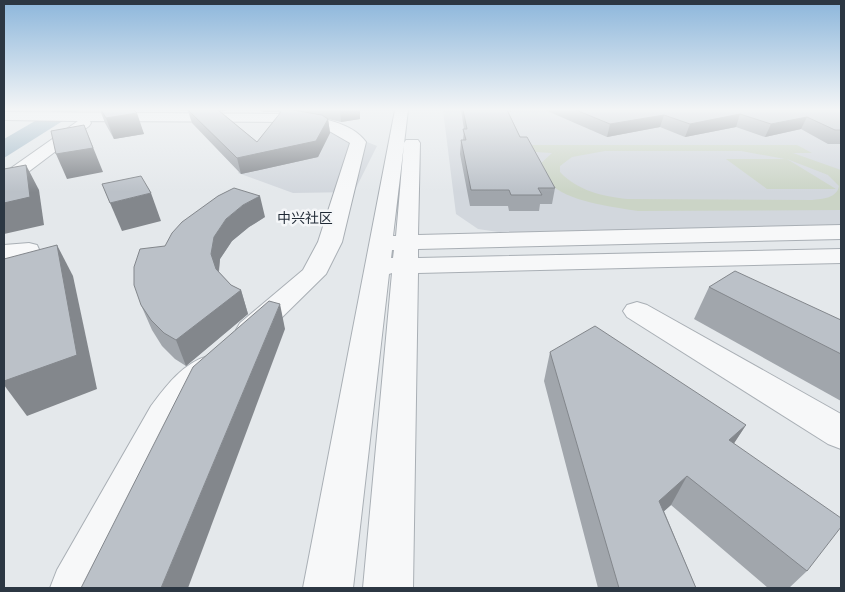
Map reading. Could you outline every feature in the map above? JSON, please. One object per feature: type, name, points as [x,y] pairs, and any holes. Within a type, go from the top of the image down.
[{"type":"street","points":[[4,181],[55,138]]},
{"type":"street","points":[[75,588],[164,416],[180,394],[313,274],[330,242],[358,142],[352,138]]},
{"type":"street","points":[[388,588],[393,254],[399,138]]},
{"type":"street","points":[[328,588],[393,254],[410,138]]},
{"type":"street","points":[[393,254],[841,232]]},
{"type":"street","points":[[4,252],[29,250],[30,256],[4,280]]},
{"type":"street","points":[[393,254],[841,256]]},
{"type":"street","points":[[637,311],[841,433]]},
{"type":"shaded area","points":[[265,138],[356,138],[377,146],[354,192],[293,193],[238,173]]},
{"type":"shaded area","points":[[446,138],[841,138],[841,227],[518,235],[478,229],[456,214]]},
{"type":"green space","points":[[530,145],[797,145],[812,153],[793,153],[841,170],[841,210],[638,211],[604,205],[578,199],[556,189],[547,180],[538,166],[552,153],[535,152]],"holes":[[[605,151],[741,151],[785,159],[726,159],[767,189],[836,189],[787,159],[828,175],[839,186],[838,190],[829,197],[812,200],[627,199],[591,192],[575,184],[560,172],[560,166],[572,157]]]},
{"type":"water","points":[[6,138],[36,138],[4,158],[4,139]]},
{"type":"building","points":[[52,138],[89,138],[93,148],[56,154]]},
{"type":"building","points":[[216,138],[252,138],[257,142],[260,138],[318,138],[316,141],[237,158]]},
{"type":"building","points":[[465,138],[527,138],[555,188],[538,188],[542,195],[511,195],[509,190],[471,190],[461,140],[466,140]]},
{"type":"building","points":[[26,165],[30,197],[4,203],[4,169]]},
{"type":"building","points":[[141,176],[151,193],[110,203],[102,184]]},
{"type":"building","points":[[234,188],[260,196],[243,205],[226,219],[214,237],[211,254],[216,269],[231,285],[241,290],[176,340],[164,333],[151,320],[141,305],[134,285],[134,267],[140,249],[165,246],[172,233],[182,222],[218,196]]},
{"type":"building","points":[[57,245],[77,355],[4,381],[4,259]]},
{"type":"building","points":[[735,271],[841,320],[841,354],[709,287]]},
{"type":"building","points":[[269,301],[280,304],[161,588],[81,588],[193,367]]},
{"type":"building","points":[[595,326],[746,425],[729,440],[841,518],[841,527],[807,571],[687,476],[659,501],[696,588],[619,588],[550,352]]},
{"type":"district","name":"中兴社区","points":[[305,218]]}]
